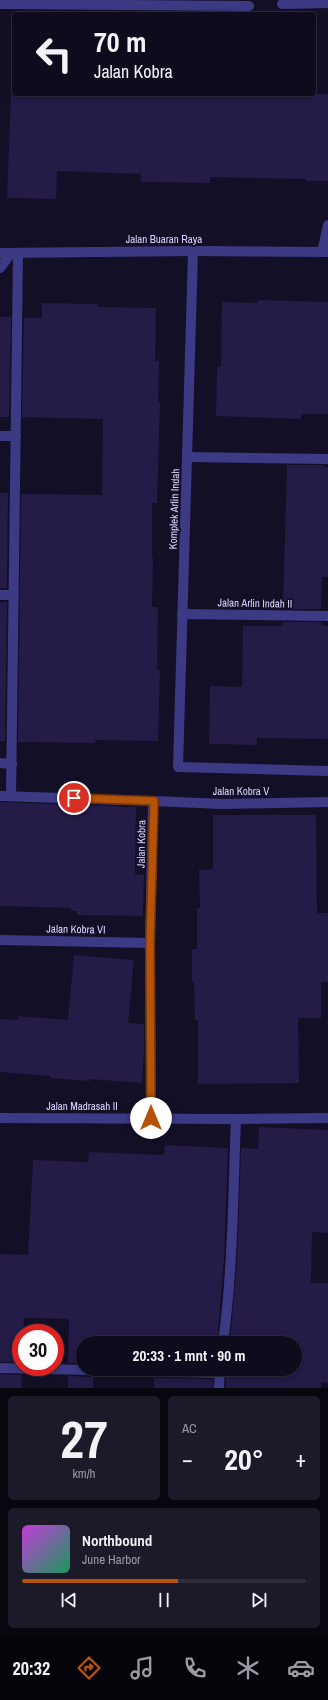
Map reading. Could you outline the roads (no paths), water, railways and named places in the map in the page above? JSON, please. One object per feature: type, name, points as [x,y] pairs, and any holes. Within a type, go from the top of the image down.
[{"type":"street","points":[[282,4],[328,3]]},
{"type":"street","points":[[0,4],[249,6]]},
{"type":"street","points":[[325,252],[328,225]]},
{"type":"street","name":"Jalan Buaran Raya","points":[[0,253],[193,251],[325,252]]},
{"type":"street","name":"Komplek Arlin Indah","points":[[193,251],[178,767],[328,771]]},
{"type":"street","points":[[0,268],[14,253]]},
{"type":"street","points":[[11,796],[16,436],[14,253]]},
{"type":"street","points":[[0,436],[16,436]]},
{"type":"street","points":[[187,457],[328,459]]},
{"type":"street","points":[[0,595],[14,595]]},
{"type":"street","name":"Jalan Arlin Indah II","points":[[182,614],[328,616]]},
{"type":"street","points":[[0,763],[12,764]]},
{"type":"street","points":[[0,796],[154,801]]},
{"type":"street","name":"Jalan Kobra V","points":[[154,801],[222,804],[328,802]]},
{"type":"street","name":"Jalan Kobra","points":[[151,1118],[150,943],[154,801]]},
{"type":"street","name":"Jalan Kobra VI","points":[[0,940],[150,943]]},
{"type":"street","name":"Jalan Madrasah II","points":[[0,1118],[328,1118]]},
{"type":"street","points":[[224,1336],[227,1313],[231,1247],[236,1119]]},
{"type":"street","points":[[0,1368],[76,1369]]},
{"type":"street","points":[[219,1388],[220,1376]]}]
